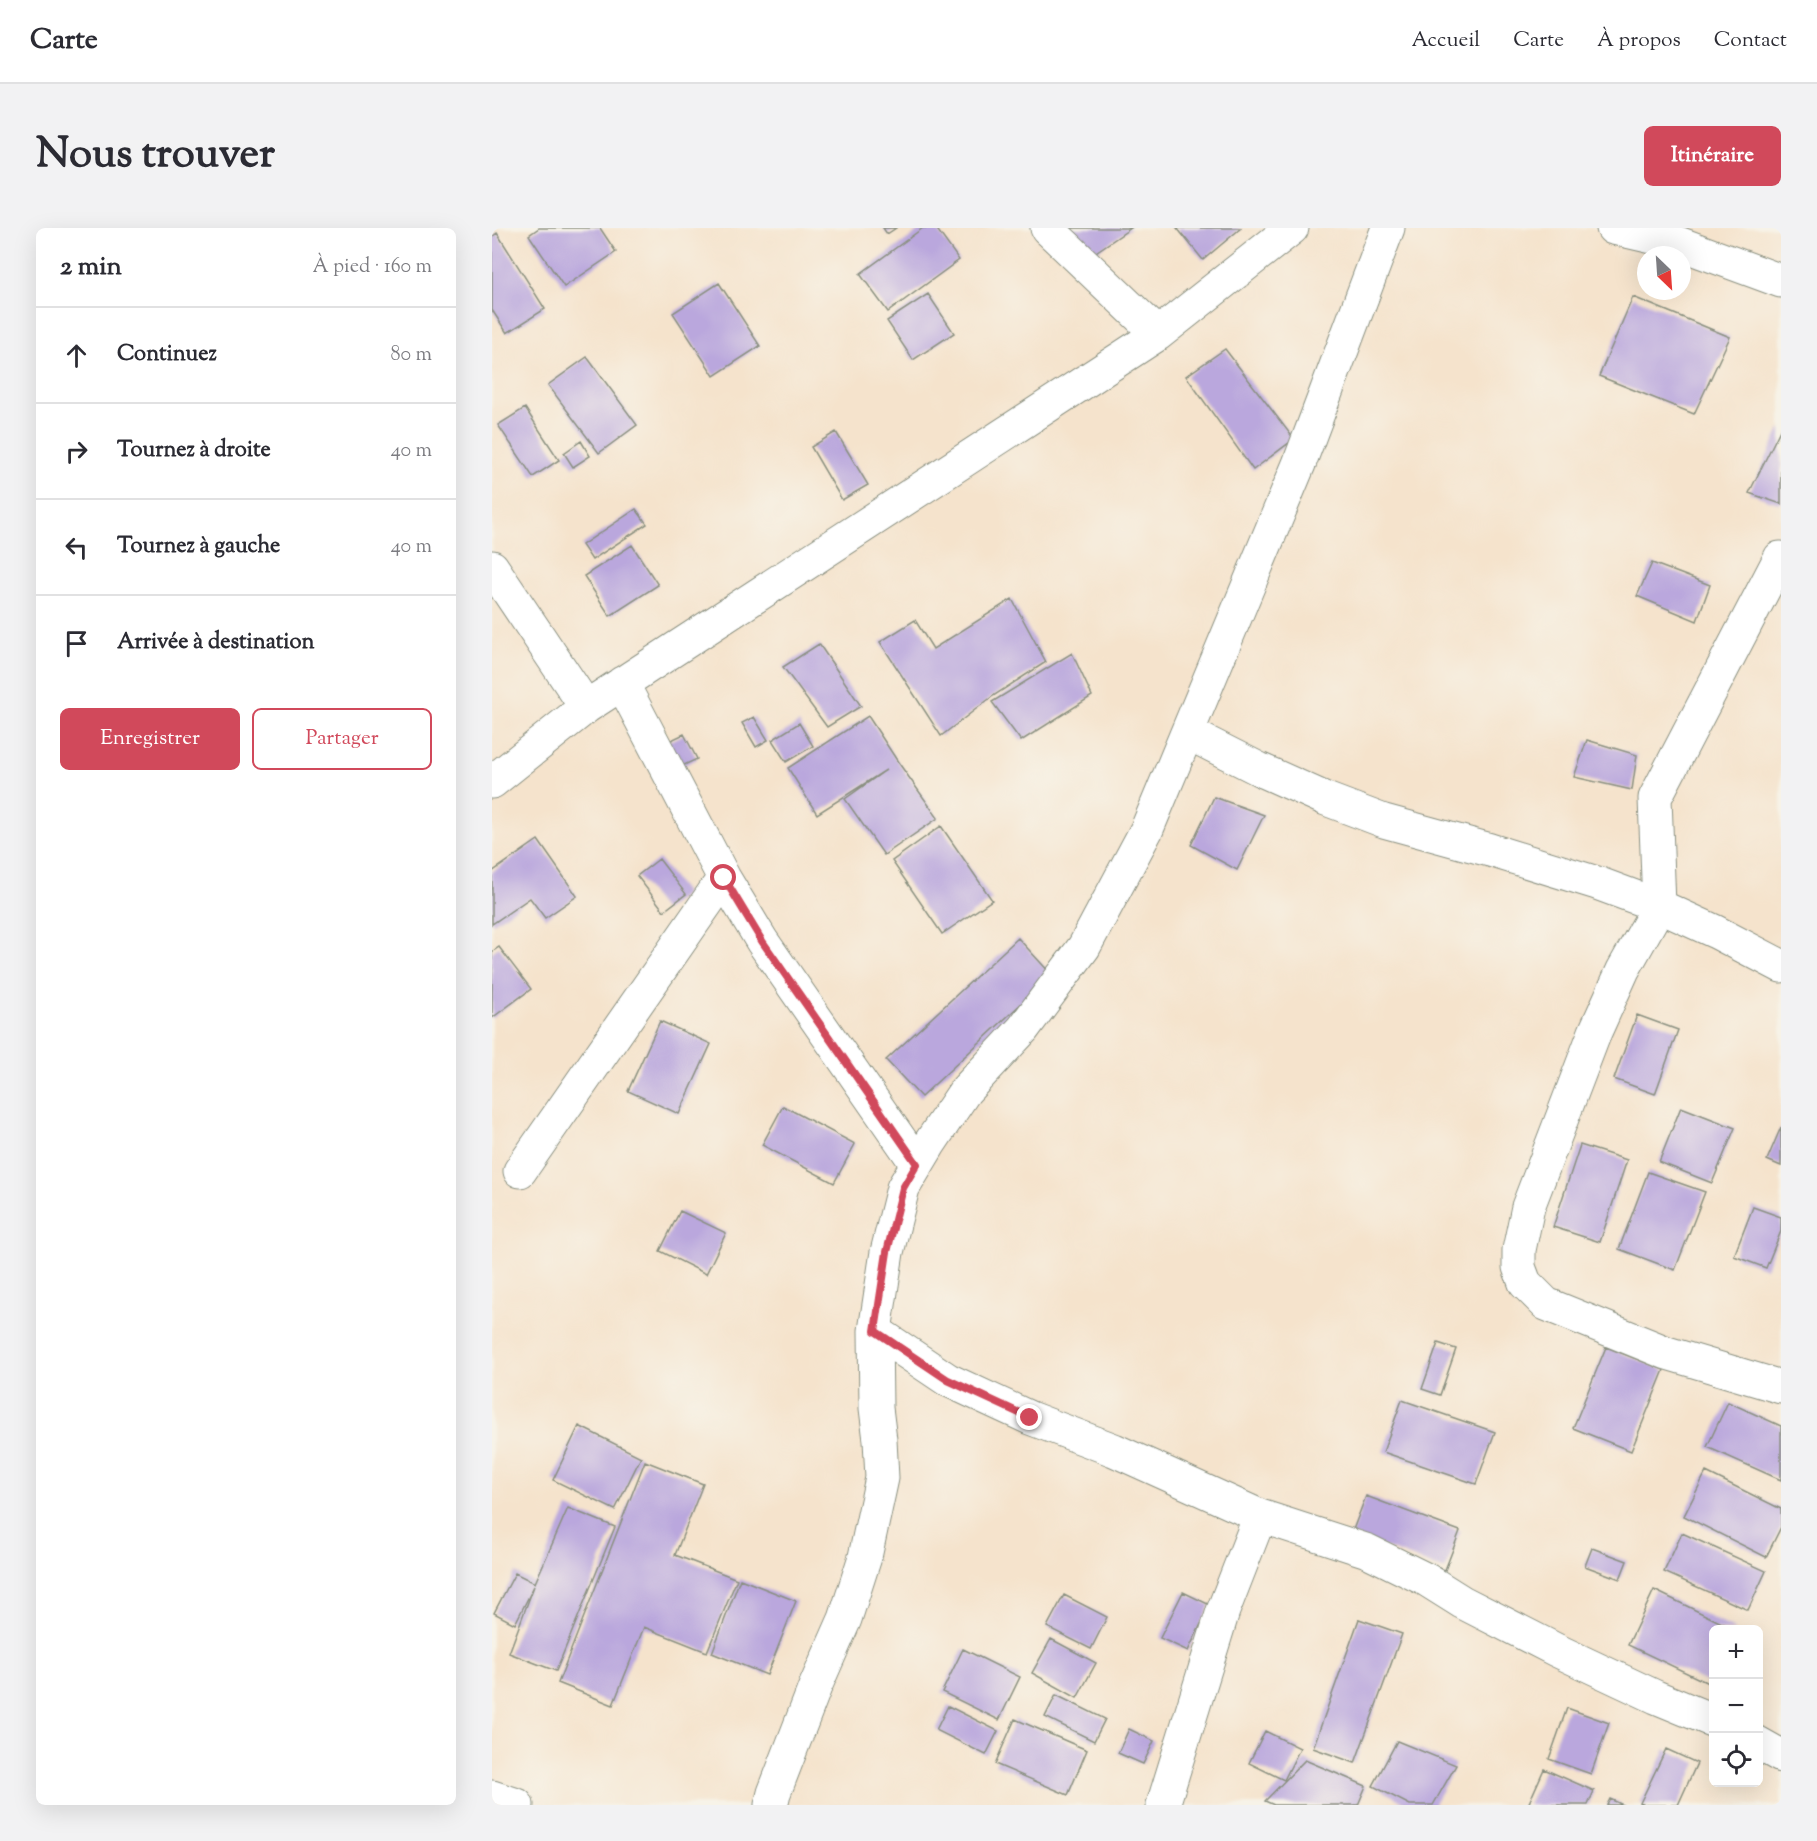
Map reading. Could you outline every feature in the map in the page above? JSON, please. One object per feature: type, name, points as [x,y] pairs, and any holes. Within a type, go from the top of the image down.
[{"type":"street","points":[[1047,228],[1158,334]]},
{"type":"street","points":[[492,782],[586,707],[1158,334],[1292,228]]},
{"type":"street","points":[[771,1805],[815,1687],[845,1619],[865,1557],[882,1478],[876,1408],[875,1331],[887,1252],[903,1188],[965,1090],[1023,1029],[1084,947],[1148,829],[1299,464],[1388,228]]},
{"type":"street","points":[[1613,228],[1678,243],[1781,281]]},
{"type":"street","points":[[1780,558],[1655,798],[1659,906],[1618,981],[1595,1032],[1528,1207],[1519,1250],[1519,1267],[1525,1283],[1546,1304],[1667,1353],[1781,1387]]},
{"type":"street","points":[[492,567],[586,707]]},
{"type":"street","points":[[622,683],[724,878],[762,941],[917,1164]]},
{"type":"street","points":[[1188,732],[1259,769],[1326,799],[1384,821],[1501,853],[1597,883],[1659,906],[1716,932],[1781,966]]},
{"type":"street","points":[[520,1171],[724,878]]},
{"type":"street","points":[[875,1331],[948,1380],[1030,1418],[1114,1450],[1260,1516],[1368,1551],[1427,1580],[1462,1602],[1556,1650],[1709,1719]]},
{"type":"street","points":[[1163,1805],[1223,1611],[1260,1516]]},
{"type":"street","points":[[1763,1746],[1781,1756]]},
{"type":"street","points":[[492,1797],[518,1805]]},
{"type":"building","points":[[539,228],[600,228],[616,252],[564,287],[529,235]]},
{"type":"building","points":[[883,228],[896,228],[887,234]]},
{"type":"building","points":[[923,228],[936,228],[959,260],[888,312],[860,274]]},
{"type":"building","points":[[1062,228],[1131,228],[1084,260]]},
{"type":"building","points":[[1177,228],[1241,228],[1203,260]]},
{"type":"building","points":[[497,233],[545,309],[507,333],[492,310],[492,237]]},
{"type":"building","points":[[719,283],[760,346],[714,376],[673,313]]},
{"type":"building","points":[[928,294],[954,333],[913,360],[887,321]]},
{"type":"building","points":[[1633,297],[1730,337],[1694,414],[1599,376]]},
{"type":"building","points":[[1225,349],[1294,439],[1253,470],[1186,376]]},
{"type":"building","points":[[587,357],[637,425],[599,453],[548,385]]},
{"type":"building","points":[[525,408],[559,460],[533,477],[498,425]]},
{"type":"building","points":[[1781,428],[1781,504],[1749,493]]},
{"type":"building","points":[[836,432],[868,485],[842,500],[811,447]]},
{"type":"building","points":[[581,441],[590,456],[573,467],[564,453]]},
{"type":"building","points":[[636,509],[647,524],[592,560],[582,545]]},
{"type":"building","points":[[632,545],[658,585],[610,616],[584,576]]},
{"type":"building","points":[[1652,563],[1710,585],[1697,621],[1637,596]]},
{"type":"building","points":[[1012,599],[1046,662],[993,696],[941,736],[880,642],[915,620],[933,649]]},
{"type":"building","points":[[819,644],[861,706],[827,727],[783,667]]},
{"type":"building","points":[[1072,653],[1092,696],[1021,741],[992,702]]},
{"type":"building","points":[[868,716],[938,818],[884,855],[845,799],[886,770],[817,814],[788,768]]},
{"type":"building","points":[[754,717],[768,740],[756,747],[742,723]]},
{"type":"building","points":[[799,723],[813,746],[786,762],[772,740]]},
{"type":"building","points":[[684,734],[697,759],[680,767],[667,742]]},
{"type":"building","points":[[1587,740],[1637,755],[1632,790],[1574,777]]},
{"type":"building","points":[[1214,797],[1264,815],[1237,870],[1191,845]]},
{"type":"building","points":[[941,826],[992,900],[942,934],[892,861]]},
{"type":"building","points":[[538,840],[577,896],[545,918],[530,898],[492,924],[492,872]]},
{"type":"building","points":[[659,859],[686,894],[664,911],[637,876]]},
{"type":"building","points":[[1018,938],[1052,975],[921,1097],[886,1060]]},
{"type":"building","points":[[499,947],[531,989],[492,1018],[492,952]]},
{"type":"building","points":[[1637,1015],[1678,1030],[1655,1094],[1614,1079]]},
{"type":"building","points":[[660,1021],[711,1044],[679,1114],[628,1091]]},
{"type":"building","points":[[783,1106],[855,1144],[834,1183],[762,1145]]},
{"type":"building","points":[[1681,1107],[1735,1128],[1712,1183],[1659,1162]]},
{"type":"building","points":[[1781,1127],[1781,1166],[1767,1160]]},
{"type":"building","points":[[1580,1145],[1627,1160],[1600,1242],[1553,1227]]},
{"type":"building","points":[[1648,1172],[1705,1192],[1675,1270],[1619,1249]]},
{"type":"building","points":[[1753,1207],[1781,1217],[1781,1231],[1766,1268],[1734,1256]]},
{"type":"building","points":[[680,1211],[726,1233],[706,1274],[660,1251]]},
{"type":"building","points":[[1438,1343],[1456,1349],[1440,1395],[1422,1389]]},
{"type":"building","points":[[1606,1347],[1664,1370],[1631,1451],[1573,1428]]},
{"type":"building","points":[[1402,1400],[1495,1432],[1476,1484],[1383,1452]]},
{"type":"building","points":[[1728,1402],[1781,1426],[1781,1480],[1707,1447]]},
{"type":"building","points":[[579,1426],[641,1457],[615,1510],[553,1480]]},
{"type":"building","points":[[645,1461],[703,1484],[675,1555],[737,1579],[707,1652],[644,1627],[613,1705],[558,1683]]},
{"type":"building","points":[[1706,1472],[1781,1509],[1781,1527],[1766,1557],[1684,1516]]},
{"type":"building","points":[[1366,1496],[1460,1531],[1445,1570],[1351,1535]]},
{"type":"building","points":[[568,1508],[615,1527],[556,1671],[509,1653],[534,1586],[515,1624],[494,1613],[515,1573],[535,1583]]},
{"type":"building","points":[[1682,1533],[1766,1571],[1748,1610],[1664,1572]]},
{"type":"building","points":[[1592,1548],[1627,1561],[1620,1579],[1585,1566]]},
{"type":"building","points":[[740,1579],[796,1601],[767,1675],[712,1653]]},
{"type":"building","points":[[1654,1590],[1726,1625],[1709,1625],[1709,1684],[1628,1645]]},
{"type":"building","points":[[1183,1592],[1210,1605],[1188,1651],[1160,1638]]},
{"type":"building","points":[[1064,1595],[1107,1617],[1091,1649],[1047,1627]]},
{"type":"building","points":[[1359,1619],[1402,1634],[1355,1763],[1313,1748]]},
{"type":"building","points":[[1051,1639],[1096,1663],[1077,1698],[1032,1673]]},
{"type":"building","points":[[963,1649],[1020,1677],[999,1720],[942,1692]]},
{"type":"building","points":[[1056,1695],[1105,1719],[1094,1741],[1045,1717]]},
{"type":"building","points":[[948,1706],[998,1731],[986,1755],[936,1730]]},
{"type":"building","points":[[1567,1708],[1609,1723],[1591,1774],[1549,1759]]},
{"type":"building","points":[[1015,1719],[1087,1750],[1068,1795],[995,1764]]},
{"type":"building","points":[[1129,1729],[1154,1741],[1143,1764],[1118,1753]]},
{"type":"building","points":[[1265,1731],[1300,1748],[1284,1780],[1249,1763]]},
{"type":"building","points":[[1397,1741],[1456,1765],[1433,1805],[1410,1805],[1373,1786]]},
{"type":"building","points":[[1666,1749],[1697,1763],[1678,1805],[1640,1803]]},
{"type":"building","points":[[1305,1760],[1366,1786],[1358,1805],[1274,1805],[1265,1801]]},
{"type":"building","points":[[1544,1769],[1594,1791],[1588,1805],[1528,1805]]},
{"type":"building","points":[[1610,1799],[1623,1805],[1607,1805]]},
{"type":"route","points":[[724,878],[762,941],[917,1164],[903,1188],[887,1252],[875,1331],[948,1380],[1030,1418]]}]
